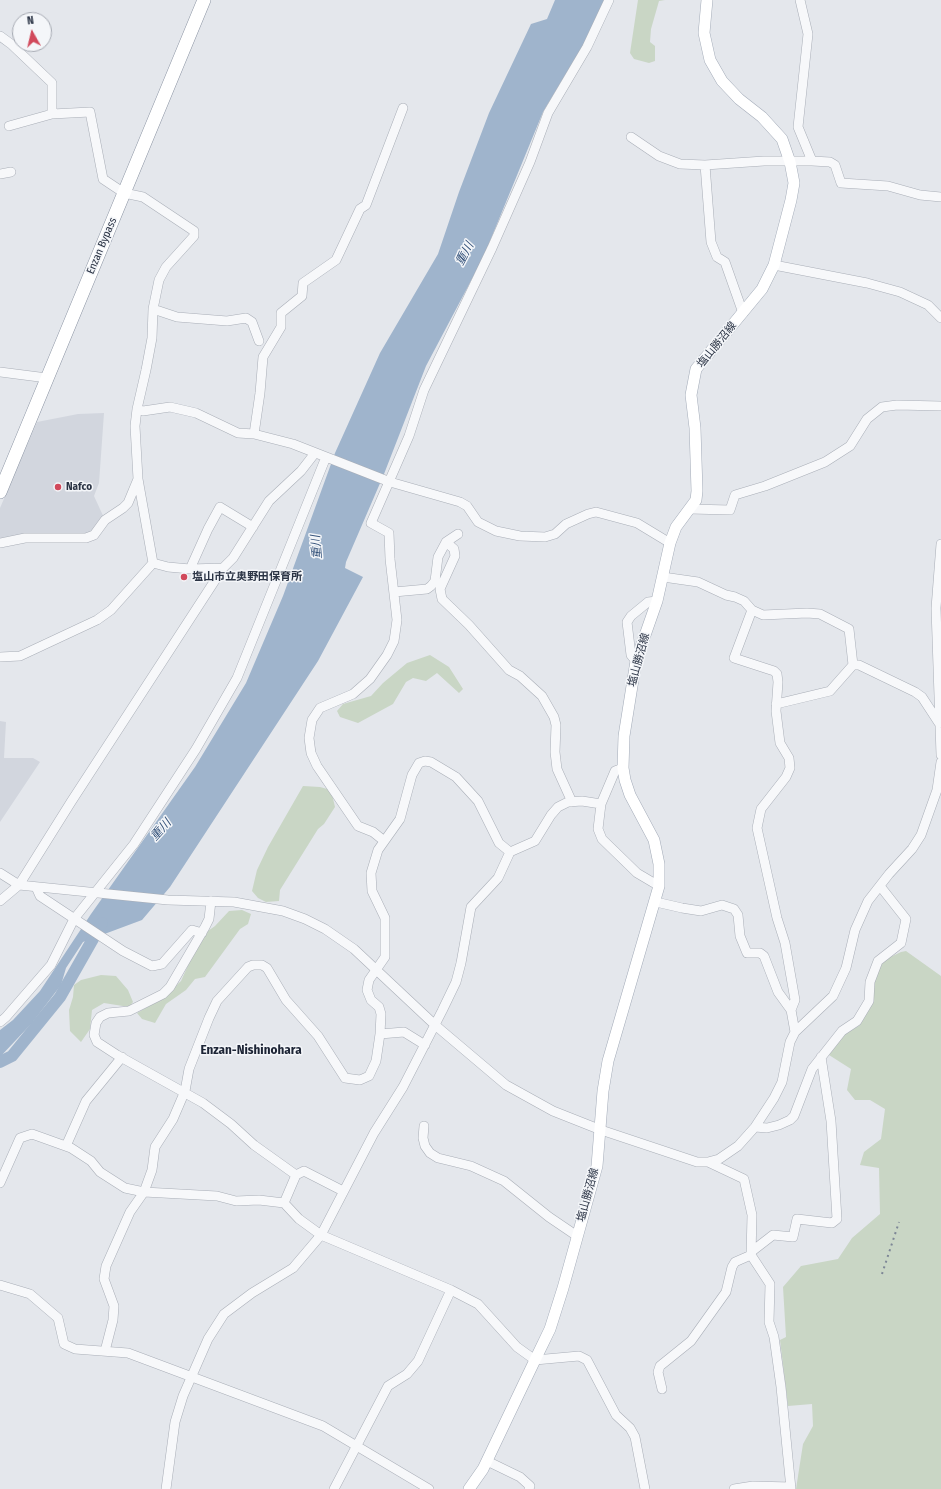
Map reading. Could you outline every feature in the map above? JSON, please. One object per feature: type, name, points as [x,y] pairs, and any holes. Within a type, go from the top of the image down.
[{"type":"highway","name":"Enzan Bypass","points":[[0,492],[204,0]]},
{"type":"main road","name":"塩山勝沼線","points":[[469,1489],[487,1461],[550,1328],[597,1166],[603,1091],[608,1061],[656,902],[659,886],[658,858],[654,840],[630,795],[623,768],[625,729],[636,661],[657,601],[670,543],[676,527],[696,500],[698,491],[695,428],[691,395],[696,369],[762,289],[774,265],[792,200],[794,183],[790,162],[782,139],[772,126],[729,89],[714,70],[706,50],[704,33],[707,0]]},
{"type":"street","points":[[383,840],[373,832],[358,826],[316,766],[311,753],[309,738],[312,720],[320,708],[353,694],[370,679],[387,655],[394,641],[397,620],[390,559],[389,533],[372,523],[409,436],[424,390],[495,242],[530,162],[548,113],[587,47],[609,0]]},
{"type":"street","points":[[800,0],[808,34],[798,127],[812,161]]},
{"type":"street","points":[[0,36],[11,44],[52,84],[52,114]]},
{"type":"street","points":[[254,434],[260,393],[262,357],[281,327],[281,314],[302,296],[303,283],[336,260],[360,209],[366,205],[403,108]]},
{"type":"street","points":[[9,126],[52,114],[90,112],[103,178],[124,193],[143,196],[194,231],[194,236],[166,267],[160,280],[153,309],[152,338],[137,409],[135,426],[138,479],[153,563]]},
{"type":"street","points":[[631,137],[659,156],[680,164],[705,165],[764,160],[790,162],[830,162],[835,165],[841,183],[888,186],[920,195],[941,197]]},
{"type":"street","points":[[705,165],[711,242],[717,257],[725,262],[743,313]]},
{"type":"street","points":[[0,174],[11,172]]},
{"type":"street","points":[[774,265],[867,283],[900,292],[928,305],[941,318]]},
{"type":"street","points":[[153,309],[177,317],[227,321],[246,318],[252,322],[259,341]]},
{"type":"street","points":[[0,372],[47,378]]},
{"type":"street","points":[[690,509],[730,510],[735,495],[765,486],[825,462],[845,451],[867,419],[882,407],[897,405],[941,406]]},
{"type":"street","points":[[137,409],[143,411],[170,407],[205,416],[238,434],[254,434],[293,444],[390,482],[460,502],[467,506],[478,522],[496,531],[520,536],[545,537],[555,534],[566,524],[596,512],[637,523],[670,543]]},
{"type":"street","points":[[0,901],[19,885],[223,568],[233,558],[269,501],[301,471],[315,453]]},
{"type":"street","points":[[0,1022],[51,965],[75,919],[134,844],[196,749],[237,678],[326,457]]},
{"type":"street","points":[[0,543],[25,538],[86,538],[94,535],[105,520],[128,503],[138,479]]},
{"type":"street","points":[[190,568],[220,507],[253,527]]},
{"type":"street","points":[[394,592],[427,589],[431,586],[435,581],[438,557],[446,542],[458,534]]},
{"type":"street","points":[[446,542],[454,549],[455,556],[440,589],[442,599],[469,625],[509,670],[520,676],[542,696],[554,717],[556,725],[555,752],[557,769],[572,802]]},
{"type":"street","points":[[941,544],[936,608],[941,754]]},
{"type":"street","points":[[153,563],[168,567],[223,568]]},
{"type":"street","points":[[0,657],[20,656],[97,620],[111,610],[153,563]]},
{"type":"street","points":[[663,577],[698,582],[726,595],[735,597],[744,602],[752,610],[763,614],[820,614],[849,629],[853,665]]},
{"type":"street","points":[[636,661],[631,655],[627,622],[631,616],[648,602],[657,601]]},
{"type":"street","points":[[752,610],[734,658],[774,671],[778,682],[776,704],[780,743],[789,758],[790,768],[786,777],[761,809],[757,828],[776,918],[785,943],[795,1000],[791,1010]]},
{"type":"street","points":[[776,704],[830,690],[853,665],[859,665],[915,692],[922,697],[940,724]]},
{"type":"street","points":[[105,1351],[113,1320],[114,1306],[104,1279],[106,1266],[130,1212],[144,1192],[152,1170],[155,1147],[173,1119],[185,1091],[189,1069],[217,1001],[248,968],[253,965],[262,965],[270,972],[286,1000],[318,1036],[345,1078],[360,1080],[368,1076],[376,1061],[381,1014],[379,1007],[371,1000],[367,990],[369,980],[385,957],[385,918],[372,891],[371,873],[378,850],[383,840],[400,819],[416,767],[425,761],[440,766],[456,777],[478,801],[499,843],[510,852]]},
{"type":"street","points":[[0,873],[19,885],[168,900],[234,902],[283,911],[305,919],[348,945],[376,969],[435,1025],[506,1085],[553,1111],[601,1130],[697,1162],[708,1162],[719,1159],[729,1153],[755,1127],[774,1098],[782,1082],[790,1042],[795,1032],[833,996],[846,968],[855,930],[868,900],[912,849],[921,835],[937,790],[941,762]]},
{"type":"street","points":[[623,768],[616,771],[601,804],[598,829],[602,839],[637,873],[659,886]]},
{"type":"street","points":[[166,1489],[175,1422],[183,1396],[208,1339],[224,1314],[293,1268],[320,1235],[374,1133],[403,1087],[456,982],[460,969],[471,907],[498,878],[510,852],[535,841],[551,815],[558,807],[572,802],[582,801],[601,804]]},
{"type":"street","points":[[755,1127],[767,1128],[790,1120],[794,1116],[812,1068],[842,1031],[857,1021],[869,1001],[870,982],[878,961],[902,943],[906,919],[880,886]]},
{"type":"street","points":[[36,887],[40,896],[123,951],[152,966],[162,964],[192,930],[202,933]]},
{"type":"street","points":[[211,901],[209,919],[170,987],[163,994],[129,1011],[108,1013],[96,1023],[94,1029],[97,1042],[185,1091],[231,1124],[254,1145],[296,1175]]},
{"type":"street","points":[[656,902],[701,911],[722,905],[734,909],[738,914],[740,936],[747,953],[760,953],[764,956],[778,992],[791,1010],[795,1032]]},
{"type":"street","points":[[380,1034],[404,1032],[425,1045]]},
{"type":"street","points":[[66,1146],[86,1101],[122,1057]]},
{"type":"street","points":[[662,1389],[658,1372],[660,1366],[691,1341],[726,1292],[732,1267],[736,1262],[751,1253],[774,1235],[793,1237],[797,1219],[832,1223],[837,1219],[831,1121],[821,1057]]},
{"type":"street","points":[[424,1126],[423,1138],[425,1146],[430,1153],[438,1158],[472,1166],[504,1181],[549,1217],[577,1236]]},
{"type":"street","points":[[0,1183],[20,1138],[32,1134],[66,1146],[90,1161],[100,1172],[125,1188],[144,1192],[218,1196],[236,1201],[259,1200],[284,1203],[299,1219],[320,1235],[451,1290],[478,1304],[517,1347],[535,1360],[579,1356],[587,1360],[616,1415],[630,1428],[635,1437],[645,1489]]},
{"type":"street","points":[[708,1162],[744,1179],[752,1215],[751,1253],[770,1284],[769,1322],[774,1337],[781,1387],[791,1488],[753,1486],[734,1489]]},
{"type":"street","points":[[284,1203],[296,1175],[304,1171],[343,1191]]},
{"type":"street","points":[[0,1285],[30,1294],[58,1318],[64,1344],[75,1349],[128,1353],[323,1426],[429,1489]]},
{"type":"street","points":[[334,1489],[388,1386],[407,1374],[418,1361],[451,1290]]},
{"type":"street","points":[[487,1461],[520,1478],[530,1486],[529,1489]]},
{"type":"shaded area","points":[[104,413],[99,483],[94,496],[105,520],[94,535],[0,540],[0,508],[37,422],[78,414]]},
{"type":"shaded area","points":[[0,721],[6,722],[4,758],[33,758],[40,762],[0,822]]},
{"type":"green space","points":[[638,0],[665,0],[659,1],[651,29],[650,42],[655,46],[655,61],[649,63],[634,59],[630,53]]},
{"type":"green space","points":[[430,655],[449,667],[463,689],[459,693],[437,673],[426,681],[413,678],[406,682],[393,704],[358,723],[340,717],[337,711],[343,704],[371,696],[383,683],[407,663]]},
{"type":"green space","points":[[303,786],[320,787],[331,790],[335,807],[324,824],[318,829],[280,890],[279,901],[266,902],[258,898],[252,891],[257,870],[268,847]]},
{"type":"green space","points":[[242,910],[251,914],[248,924],[240,929],[205,977],[195,979],[186,990],[166,1004],[155,1023],[142,1019],[137,1013],[163,998],[181,981],[190,961],[208,931],[215,926],[229,911]]},
{"type":"green space","points":[[906,951],[941,976],[941,1489],[796,1489],[803,1444],[813,1426],[812,1404],[788,1406],[780,1340],[786,1337],[783,1287],[801,1266],[838,1259],[852,1238],[880,1214],[879,1168],[860,1165],[864,1152],[881,1139],[885,1109],[870,1100],[855,1100],[847,1090],[851,1069],[829,1055],[842,1036],[860,1025],[873,998],[872,982],[884,960]]},
{"type":"green space","points":[[101,975],[116,976],[128,990],[133,1002],[129,1007],[104,1003],[92,1010],[90,1029],[81,1042],[70,1031],[69,1010],[73,997],[74,985],[81,980]]},
{"type":"water","points":[[555,0],[607,0],[600,17],[543,112],[483,258],[426,366],[384,474],[346,562],[345,568],[363,577],[318,661],[170,887],[142,920],[83,942],[66,968],[61,985],[32,1023],[0,1057],[0,1030],[13,1020],[40,991],[91,914],[195,767],[246,683],[283,596],[335,453],[380,353],[438,254],[459,192],[489,113],[531,24],[547,19]]},
{"type":"waterway","name":"重川","points":[[0,1062],[12,1056],[60,997],[102,923]]},
{"type":"railway","points":[[882,1274],[899,1222]]},
{"type":"place","name":"Nafco","points":[[58,487]]},
{"type":"place","name":"塩山市立奥野田保育所","points":[[184,577]]},
{"type":"district","name":"Enzan-Nishinohara","points":[[251,1050]]}]
